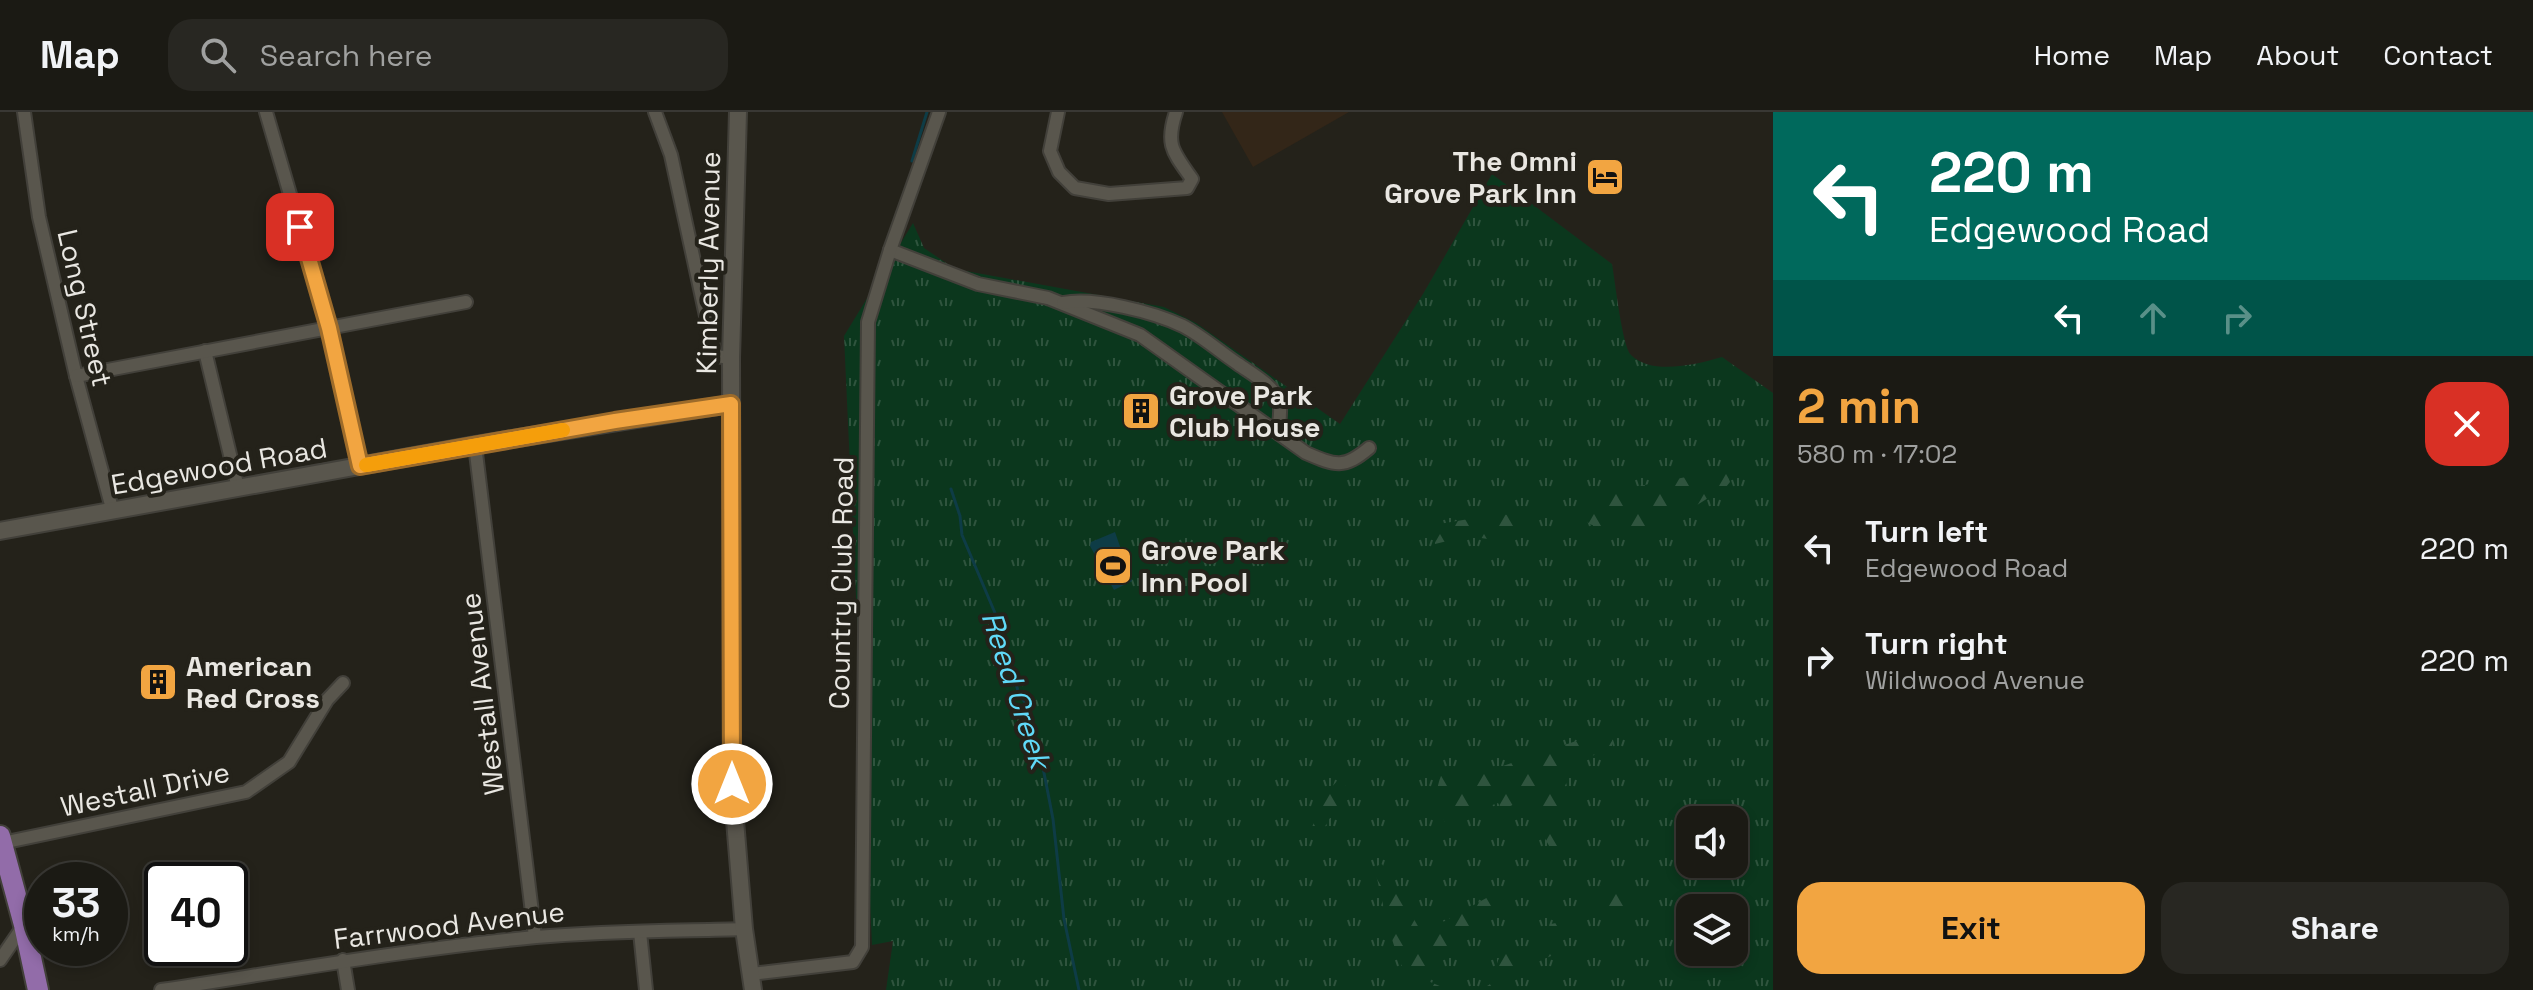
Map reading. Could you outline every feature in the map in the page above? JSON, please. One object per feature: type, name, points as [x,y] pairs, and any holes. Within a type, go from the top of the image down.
[{"type":"main road","points":[[1,840],[24,925]]},
{"type":"main road","points":[[33,966],[38,990]]},
{"type":"street","name":"Long Street","points":[[24,112],[39,217],[76,376],[113,512]]},
{"type":"street","points":[[266,112],[329,328],[360,466]]},
{"type":"street","points":[[655,112],[671,155],[716,356],[731,358]]},
{"type":"street","name":"Kimberly Avenue","points":[[738,112],[731,358],[732,784],[744,929],[752,982]]},
{"type":"street","name":"Country Club Road","points":[[752,982],[853,962],[862,947],[868,322],[939,112]]},
{"type":"street","points":[[1058,112],[1050,151],[1059,172],[1075,188],[1109,194],[1187,188],[1192,179],[1171,149],[1171,129],[1176,112]]},
{"type":"street","points":[[890,250],[978,284],[1048,298],[1140,335],[1306,453],[1330,463],[1343,465],[1369,448]]},
{"type":"street","points":[[1060,303],[1073,301],[1115,306],[1184,326],[1273,391],[1281,413],[1278,431]]},
{"type":"street","points":[[76,376],[466,302]]},
{"type":"street","points":[[205,351],[238,488]]},
{"type":"street","name":"Edgewood Road","points":[[0,531],[475,445],[731,404]]},
{"type":"street","name":"Westall Avenue","points":[[475,445],[535,937]]},
{"type":"street","name":"Westall Drive","points":[[1,840],[246,792],[289,762],[327,700],[343,683]]},
{"type":"street","points":[[0,960],[24,925]]},
{"type":"street","name":"Farrwood Avenue","points":[[161,990],[190,988],[343,960],[535,937],[744,929]]},
{"type":"street","points":[[640,932],[646,990]]},
{"type":"street","points":[[343,960],[348,990]]},
{"type":"shaded area","points":[[1222,112],[1349,112],[1253,167]]},
{"type":"green space","points":[[1492,174],[1612,264],[1622,326],[1631,355],[1640,361],[1663,367],[1722,357],[1773,393],[1773,990],[886,990],[893,941],[872,945],[844,336],[913,223],[924,248],[955,269],[1164,307],[1196,323],[1340,424],[1423,294]]},
{"type":"green space","points":[[1727,471],[1730,482],[1726,487],[1655,526],[1642,530],[1610,530],[1592,525],[1583,514],[1583,506],[1592,495]]},
{"type":"green space","points":[[1499,514],[1510,515],[1516,521],[1517,529],[1512,537],[1501,541],[1468,536],[1435,544],[1433,525]]},
{"type":"green space","points":[[1593,729],[1607,729],[1613,742],[1611,749],[1579,765],[1564,788],[1560,851],[1552,851],[1523,800],[1502,810],[1498,803],[1445,822],[1437,799],[1441,776],[1475,774],[1497,768],[1579,740]]},
{"type":"green space","points":[[1338,780],[1348,788],[1318,838],[1312,827],[1330,789]]},
{"type":"green space","points":[[1382,864],[1419,928],[1432,928],[1490,896],[1536,877],[1540,881],[1476,920],[1453,941],[1428,975],[1428,981],[1449,990],[1415,990],[1400,962],[1390,931],[1374,867]]},
{"type":"green space","points":[[1624,871],[1630,875],[1625,911],[1615,914],[1590,901],[1591,892]]},
{"type":"green space","points":[[1556,923],[1562,928],[1560,952],[1523,971],[1508,990],[1455,990],[1479,989],[1489,985],[1503,953],[1510,948],[1521,955],[1544,948],[1550,941],[1548,929]]},
{"type":"water","name":"Grove Park Inn Pool","points":[[1115,532],[1132,581],[1114,590],[1090,546],[1091,542]]},
{"type":"waterway","name":"Reed Creek","points":[[912,161],[927,112]]},
{"type":"waterway","name":"Reed Creek","points":[[951,489],[960,516],[962,535],[995,613],[1019,694],[1027,705],[1032,743],[1038,742],[1053,819],[1064,919],[1079,990]]},
{"type":"slow traffic","points":[[366,465],[563,430]]},
{"type":"place","name":"The Omni Grove Park Inn","points":[[1605,177]]},
{"type":"place","name":"Grove Park Club House","points":[[1141,411]]},
{"type":"place","name":"Grove Park Inn Pool","points":[[1113,566]]},
{"type":"place","name":"American Red Cross","points":[[158,682]]},
{"type":"route","points":[[300,227],[329,328],[360,466],[731,404],[732,784]]}]
